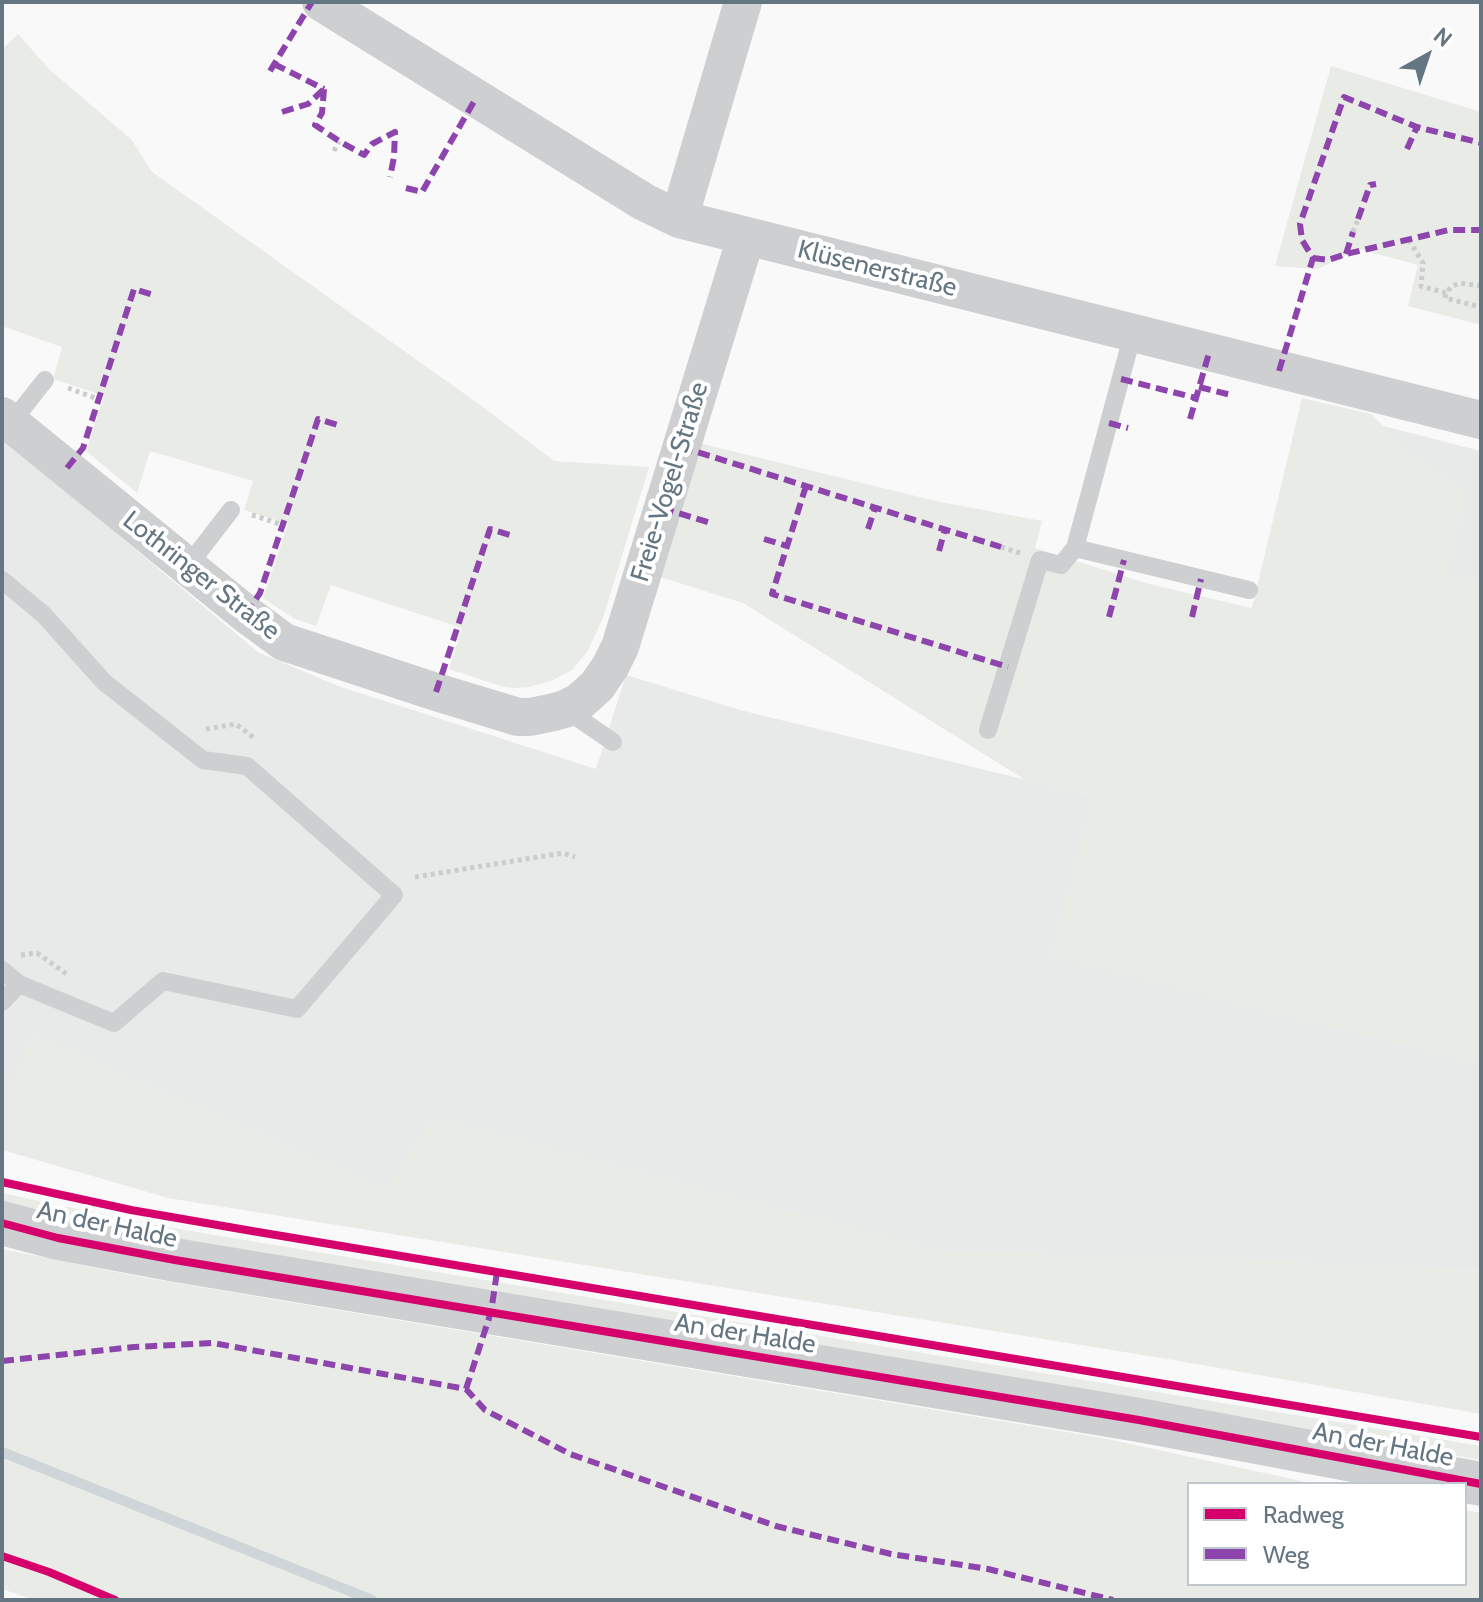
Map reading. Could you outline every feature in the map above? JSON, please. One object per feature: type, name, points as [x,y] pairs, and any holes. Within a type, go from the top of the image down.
[{"type":"street","name":"Klüsenerstraße","points":[[321,2],[632,195],[679,219],[1481,420]]},
{"type":"street","points":[[679,219],[743,2]]},
{"type":"street","name":"Freie-Vogel-Straße","points":[[565,709],[579,702],[597,686],[620,647],[746,237]]},
{"type":"street","name":"Lothringer Straße","points":[[6,419],[284,642],[518,717],[565,709]]},
{"type":"street","name":"An der Halde","points":[[2,1223],[58,1238],[175,1260],[1139,1420],[1481,1484]]},
{"type":"lane","points":[[988,730],[1040,560],[1061,565],[1075,548],[1133,333]]},
{"type":"lane","points":[[6,419],[45,380]]},
{"type":"lane","points":[[187,567],[231,510]]},
{"type":"lane","points":[[1075,548],[1249,590]]},
{"type":"lane","points":[[2,580],[44,615],[104,682],[203,760],[247,766],[394,895],[297,1009],[163,981],[114,1023],[19,984],[2,970]]},
{"type":"lane","points":[[565,709],[613,742]]},
{"type":"lane","points":[[2,1002],[19,984]]},
{"type":"path","points":[[334,151],[339,141]]},
{"type":"path","points":[[1353,232],[1358,219]]},
{"type":"path","points":[[1409,240],[1423,263],[1421,286],[1446,293]]},
{"type":"path","points":[[1481,286],[1460,283],[1452,286],[1445,298],[1481,307]]},
{"type":"path","points":[[63,386],[98,399]]},
{"type":"path","points":[[259,518],[283,525]]},
{"type":"path","points":[[1001,547],[1010,549]]},
{"type":"path","points":[[415,877],[563,853],[575,857]]},
{"type":"shaded area","points":[[18,34],[49,69],[132,140],[152,172],[483,407],[554,461],[649,467],[603,618],[587,652],[572,670],[551,681],[514,688],[449,669],[462,628],[331,585],[316,626],[295,619],[263,598],[288,524],[244,510],[253,481],[150,451],[137,493],[86,451],[104,396],[53,379],[62,347],[2,326],[2,49]]},
{"type":"shaded area","points":[[1331,66],[1481,112],[1481,325],[1408,306],[1418,265],[1359,249],[1318,269],[1275,266]]},
{"type":"shaded area","points":[[1302,398],[1371,414],[1411,454],[1467,490],[1447,574],[1481,583],[1481,1047],[1475,1063],[1051,956],[1092,796],[1027,781],[743,603],[657,576],[699,443],[940,502],[1042,521],[1035,548],[1149,584],[1252,608]]},
{"type":"shaded area","points":[[1375,424],[1481,451],[1481,1272],[1431,1267],[529,1255],[169,1198],[2,1150],[2,438],[258,652],[338,686],[596,769],[626,675],[740,710],[1174,813]]},
{"type":"shaded area","points":[[32,1034],[387,1189],[432,1117],[941,1251],[1189,1256],[1481,1272],[1481,1414],[1168,1359],[169,1198],[2,1147],[2,1098],[6,1096]]},
{"type":"shaded area","points":[[2,1193],[143,1223],[1481,1446],[1481,1460],[141,1236],[2,1206]]},
{"type":"shaded area","points":[[2,1249],[146,1278],[1103,1438],[1306,1482],[1187,1482],[1187,1586],[1467,1586],[1467,1510],[1481,1513],[1481,1600],[34,1600],[2,1589]]},
{"type":"waterway","points":[[2,1452],[372,1600]]},
{"type":"marked path","points":[[270,71],[312,2]]},
{"type":"marked path","points":[[274,64],[324,89]]},
{"type":"marked path","points":[[324,89],[322,113],[315,125],[339,141],[364,155],[372,144],[395,132],[390,177]]},
{"type":"marked path","points":[[282,112],[308,104],[324,89]]},
{"type":"marked path","points":[[1279,371],[1313,258],[1302,240],[1300,224],[1344,97],[1417,127],[1481,143]]},
{"type":"marked path","points":[[406,188],[422,192],[476,98]]},
{"type":"marked path","points":[[1407,149],[1417,127]]},
{"type":"marked path","points":[[1358,219],[1370,185],[1376,184]]},
{"type":"marked path","points":[[1313,258],[1328,260],[1449,230],[1481,230]]},
{"type":"marked path","points":[[1346,254],[1353,232]]},
{"type":"marked path","points":[[67,468],[83,448],[134,289],[154,295]]},
{"type":"marked path","points":[[1190,419],[1209,353]]},
{"type":"marked path","points":[[1121,379],[1196,398]]},
{"type":"marked path","points":[[1199,387],[1231,395]]},
{"type":"marked path","points":[[246,614],[260,593],[318,419],[338,425]]},
{"type":"marked path","points":[[1109,423],[1128,428]]},
{"type":"marked path","points":[[681,447],[1001,547]]},
{"type":"marked path","points":[[806,486],[772,594],[1008,667]]},
{"type":"marked path","points":[[662,508],[711,523]]},
{"type":"marked path","points":[[868,529],[875,508]]},
{"type":"marked path","points":[[436,692],[490,529],[510,535]]},
{"type":"marked path","points":[[939,551],[945,529]]},
{"type":"marked path","points":[[764,539],[787,546]]},
{"type":"marked path","points":[[1109,617],[1124,560]]},
{"type":"marked path","points":[[1192,617],[1201,579]]},
{"type":"marked path","points":[[466,1389],[491,1312],[497,1272]]},
{"type":"marked path","points":[[2,1361],[134,1347],[213,1343],[466,1389],[485,1410],[570,1454],[776,1526],[891,1554],[988,1569],[1113,1600]]},
{"type":"cycle path","points":[[2,1182],[131,1210],[252,1231],[1481,1437]]},
{"type":"cycle path","points":[[2,1223],[58,1238],[175,1260],[1139,1420],[1481,1484]]},
{"type":"cycle path","points":[[2,1556],[115,1600]]}]
